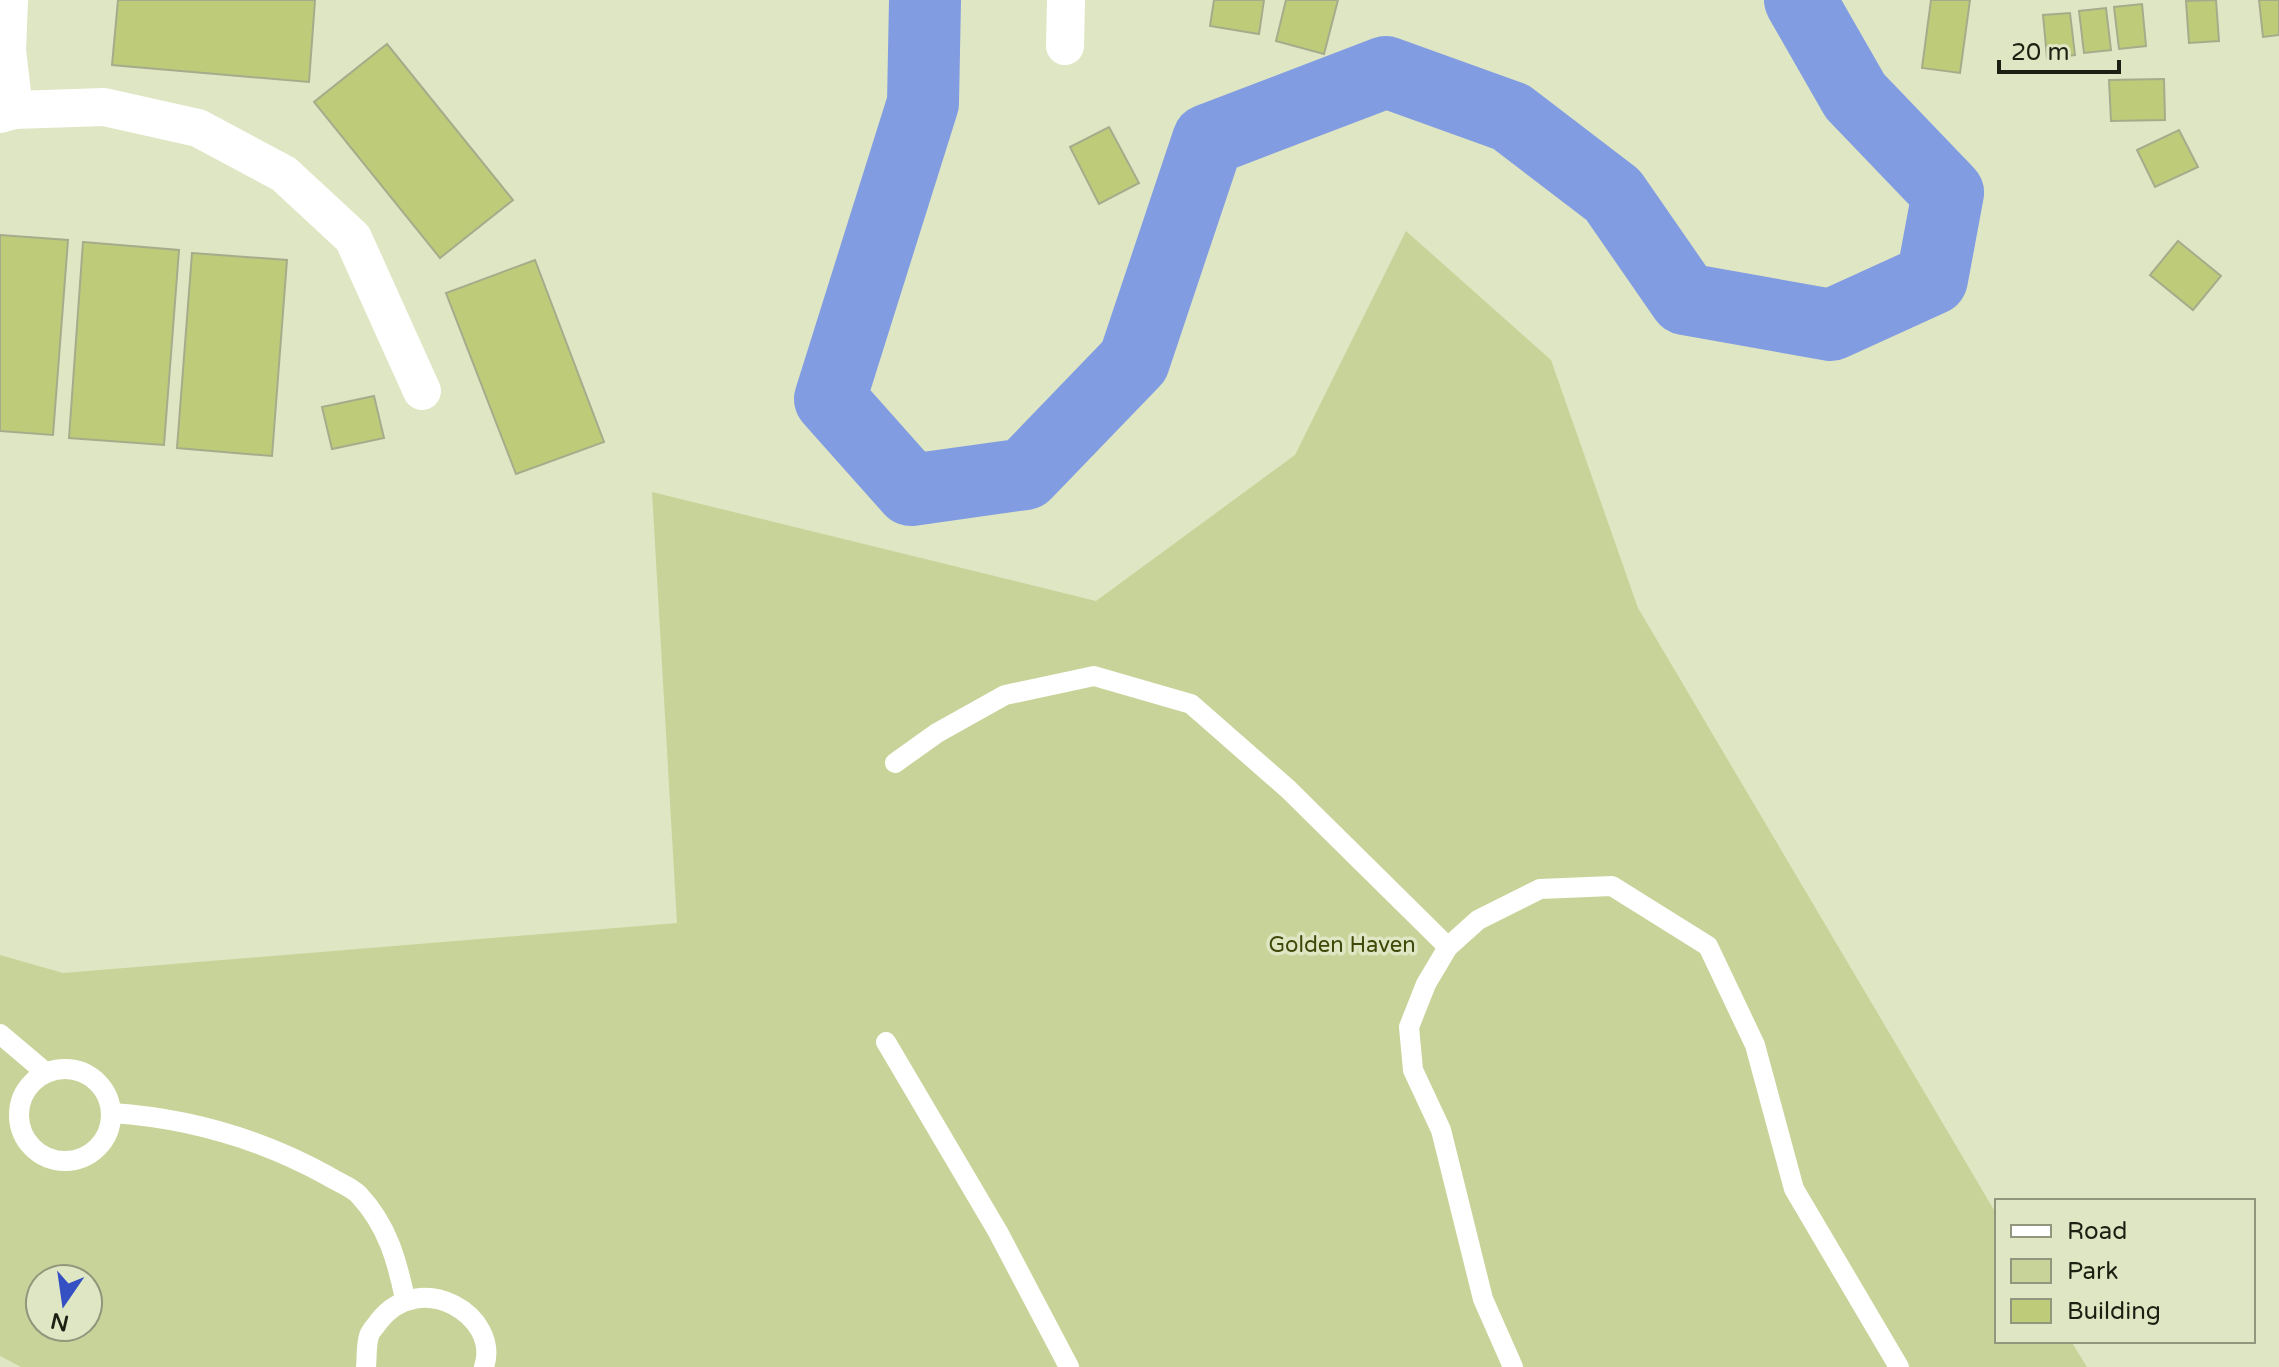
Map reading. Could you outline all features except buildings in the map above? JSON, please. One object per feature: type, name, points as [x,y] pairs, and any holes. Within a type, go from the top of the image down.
[{"type":"street","points":[[9,0],[7,112],[104,107],[198,128],[284,174],[353,238],[422,391]]},
{"type":"street","points":[[1065,46],[1066,0]]},
{"type":"lane","points":[[895,763],[937,733],[1005,695],[1094,676],[1191,704],[1288,789],[1448,947]]},
{"type":"lane","points":[[1513,1367],[1483,1299],[1441,1130],[1413,1070],[1409,1027],[1426,984],[1448,947],[1478,920],[1540,889],[1612,886],[1708,946],[1755,1045],[1794,1189],[1899,1367]]},
{"type":"lane","points":[[0,1034],[45,1072]]},
{"type":"lane","points":[[886,1042],[998,1232],[1069,1367]]},
{"type":"lane","points":[[58,1068],[84,1072],[105,1088],[112,1113],[106,1140],[86,1158],[58,1162],[34,1151],[19,1128],[20,1101],[34,1079],[58,1068]]},
{"type":"lane","points":[[112,1113],[158,1116],[227,1132],[304,1163],[358,1193],[395,1250],[405,1299]]},
{"type":"lane","points":[[366,1367],[369,1335],[390,1308],[405,1299],[422,1296],[455,1303],[479,1326],[487,1359],[484,1367]]},
{"type":"green space","name":"Golden Haven","points":[[1406,231],[1551,360],[1638,608],[1995,1212],[1995,1343],[2072,1343],[2087,1367],[21,1367],[0,1356],[0,955],[63,973],[677,923],[652,492],[1096,601],[1295,455]]},
{"type":"waterway","points":[[925,0],[923,103],[830,399],[911,490],[1025,474],[1134,361],[1208,140],[1386,72],[1511,117],[1613,195],[1685,299],[1831,325],[1932,279],[1948,193],[1855,96],[1800,0]]}]
